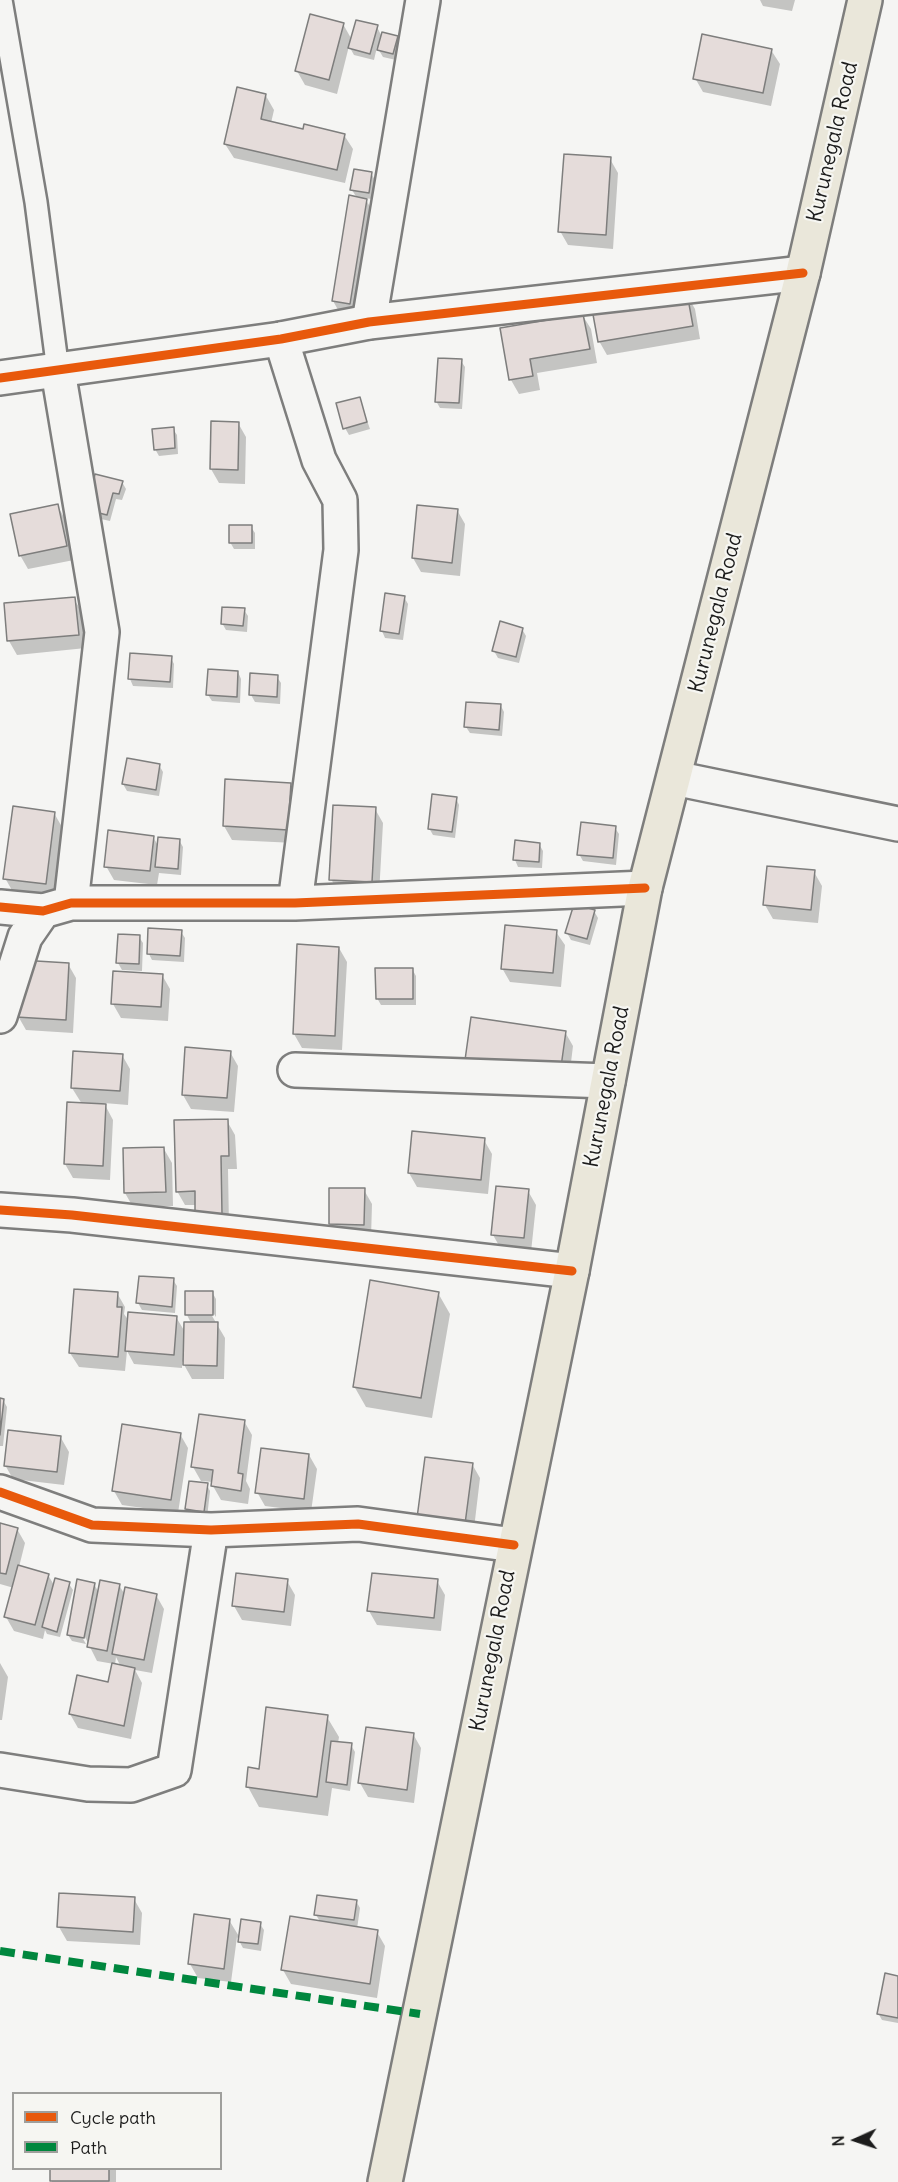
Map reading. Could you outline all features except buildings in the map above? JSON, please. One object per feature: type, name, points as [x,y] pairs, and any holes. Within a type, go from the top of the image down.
[{"type":"highway","name":"Kurunegala Road","points":[[385,2182],[572,1271],[645,888],[803,273],[865,0]]},
{"type":"street","points":[[369,322],[423,0]]},
{"type":"street","points":[[0,378],[281,339],[369,322],[803,273]]},
{"type":"street","points":[[281,339],[319,460],[340,500],[341,550],[295,903]]},
{"type":"street","points":[[0,1016],[25,937],[57,907],[102,632],[58,371]]},
{"type":"street","points":[[674,778],[898,824]]},
{"type":"street","points":[[0,907],[295,903],[645,888]]},
{"type":"street","points":[[295,1070],[608,1081]]},
{"type":"street","points":[[0,1210],[84,1216],[572,1271]]},
{"type":"street","points":[[0,1492],[92,1526],[211,1530],[358,1524],[514,1545]]},
{"type":"street","points":[[0,1770],[88,1784],[131,1785],[174,1770],[211,1530]]},
{"type":"lane","points":[[1,0],[36,202],[58,371]]},
{"type":"marked path","points":[[0,1951],[420,2014]]},
{"type":"cycle path","points":[[0,378],[281,339],[369,322],[803,273]]},
{"type":"cycle path","points":[[0,907],[43,911],[71,903],[295,903],[645,888]]},
{"type":"cycle path","points":[[0,1210],[72,1215],[572,1271]]},
{"type":"cycle path","points":[[0,1492],[92,1525],[211,1530],[358,1524],[514,1545]]}]
